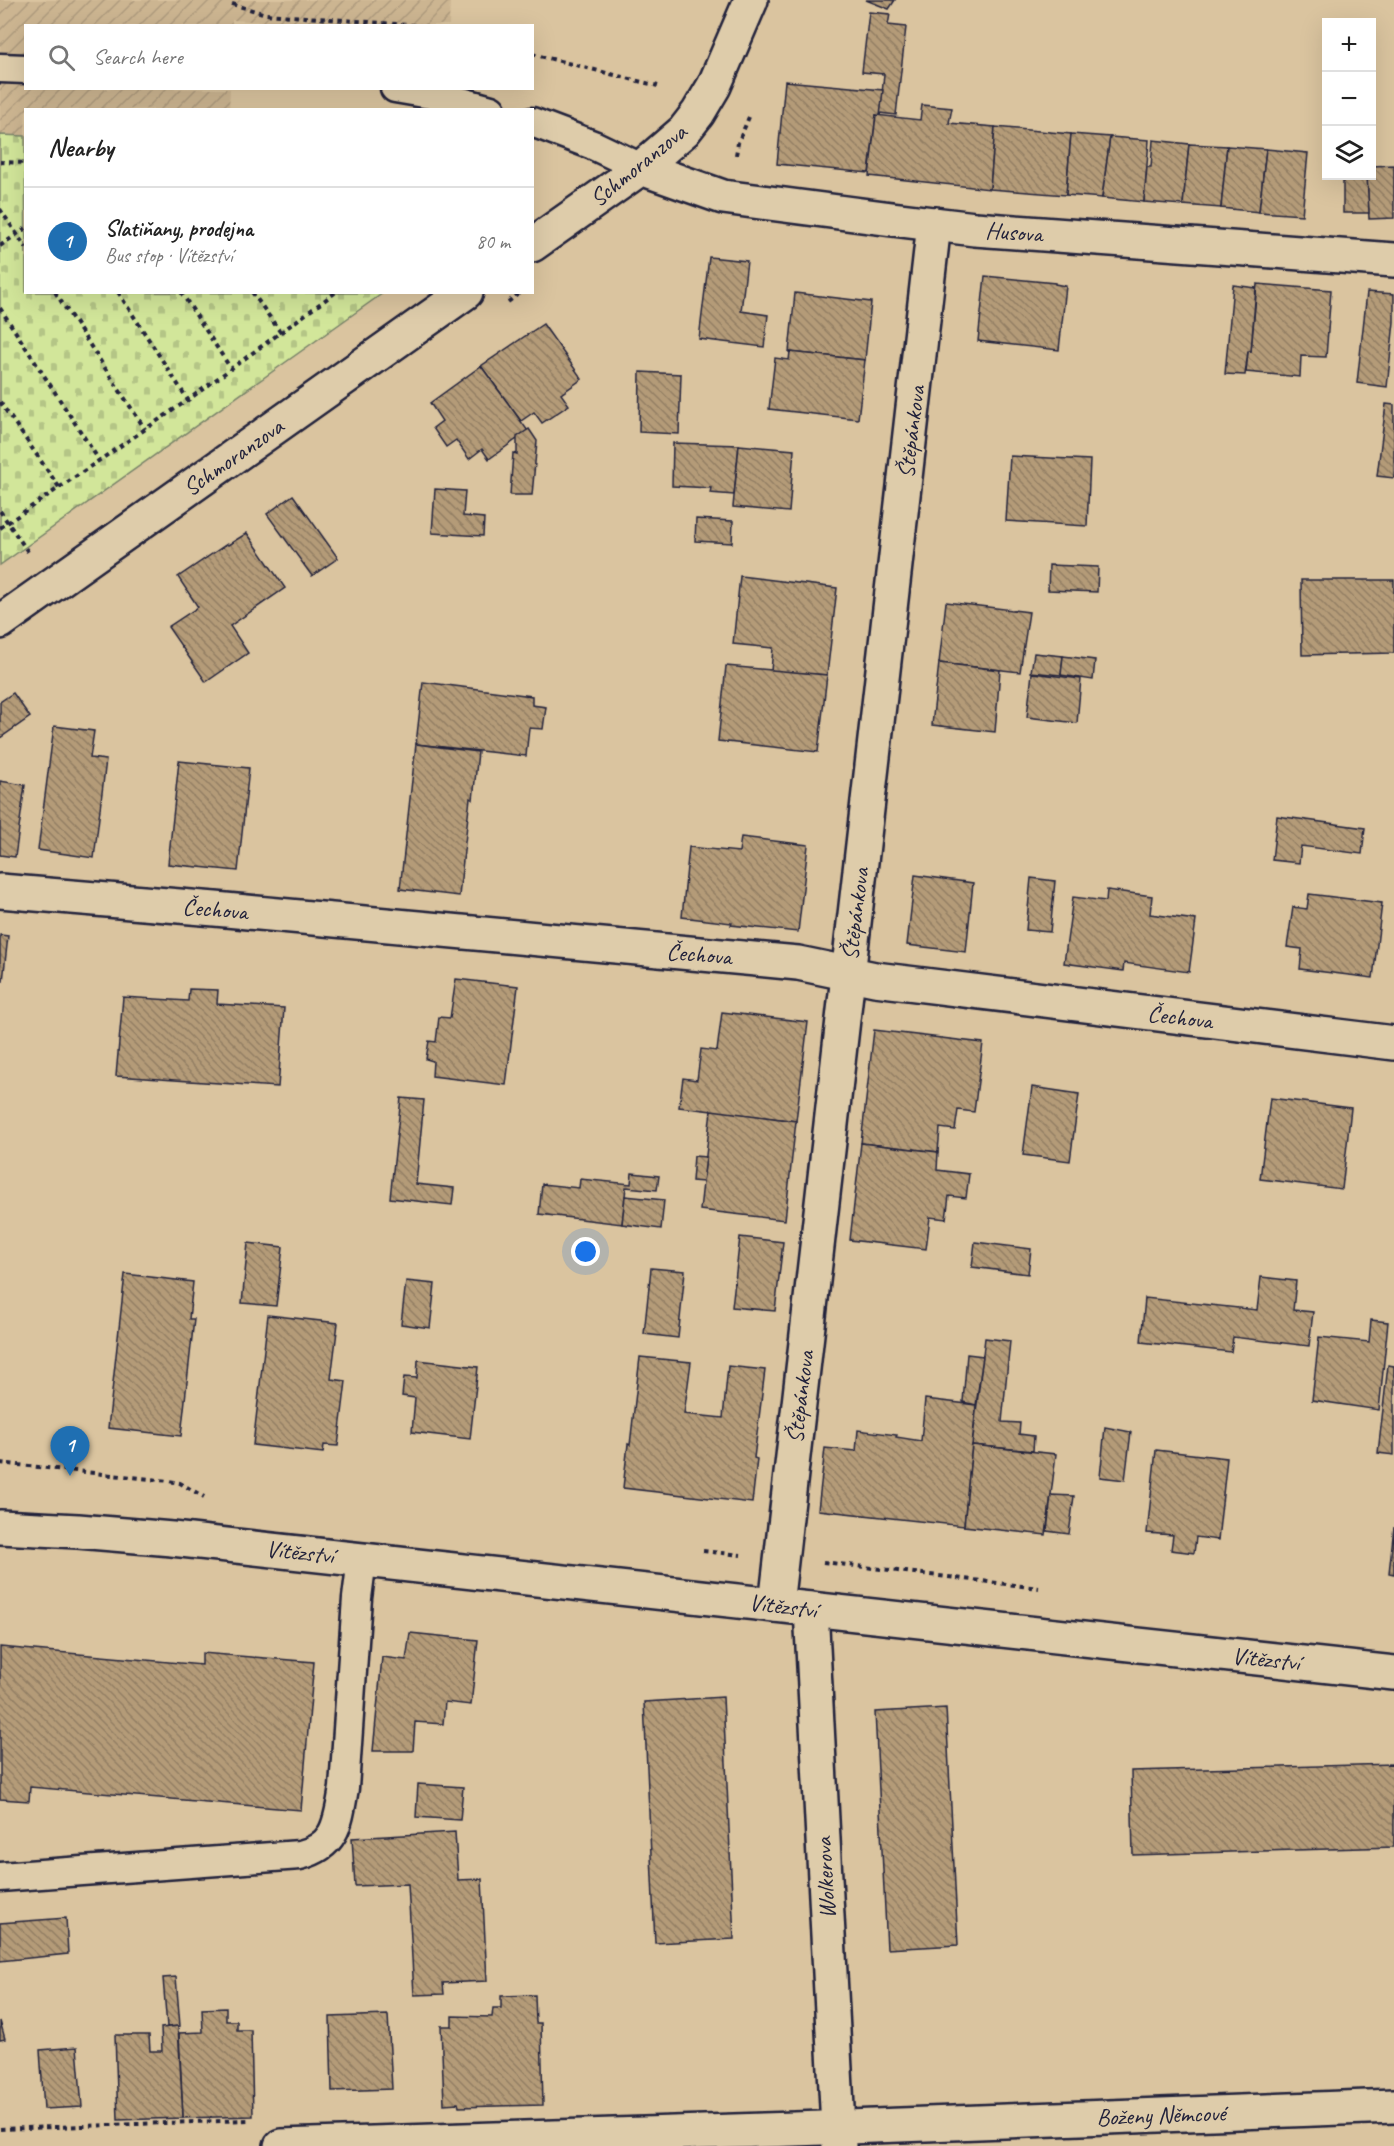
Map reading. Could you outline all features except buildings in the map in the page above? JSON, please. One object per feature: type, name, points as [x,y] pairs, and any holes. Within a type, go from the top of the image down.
[{"type":"street","name":"Schmoranzova","points":[[534,244],[641,168],[684,130],[699,112],[728,58],[752,0]]},
{"type":"street","name":"Husova","points":[[641,168],[723,197],[745,201],[975,229],[1394,260]]},
{"type":"street","name":"Štěpánkova","points":[[776,1605],[934,224]]},
{"type":"street","name":"Schmoranzova","points":[[0,622],[463,294]]},
{"type":"street","name":"Čechova","points":[[0,891],[798,963],[875,979],[1394,1043]]},
{"type":"street","name":"Vítězství","points":[[0,1513],[172,1539]]},
{"type":"street","name":"Vítězství","points":[[0,1527],[78,1530],[362,1559],[1394,1674]]},
{"type":"street","name":"Wolkerova","points":[[811,1609],[839,2137]]},
{"type":"street","name":"Boženy Němcové","points":[[281,2146],[839,2137],[1394,2106]]},
{"type":"lane","points":[[0,68],[24,69]]},
{"type":"lane","points":[[407,90],[436,95],[484,108]]},
{"type":"lane","points":[[534,123],[593,145],[641,168]]},
{"type":"lane","points":[[0,1877],[300,1854],[314,1851],[324,1845],[332,1834],[340,1814],[344,1788],[357,1598],[362,1559]]},
{"type":"path","points":[[232,4],[266,14],[396,24]]},
{"type":"path","points":[[534,55],[658,86]]},
{"type":"path","points":[[0,162],[24,163]]},
{"type":"path","points":[[0,209],[24,245]]},
{"type":"path","points":[[0,246],[24,229]]},
{"type":"path","points":[[56,294],[145,429]]},
{"type":"path","points":[[119,294],[188,400]]},
{"type":"path","points":[[182,294],[231,369]]},
{"type":"path","points":[[253,294],[281,333]]},
{"type":"path","points":[[0,528],[188,400],[333,294]]},
{"type":"path","points":[[0,308],[99,460]]},
{"type":"path","points":[[0,402],[59,487]]},
{"type":"path","points":[[0,511],[8,522]]},
{"type":"path","points":[[0,1463],[169,1481],[180,1483],[210,1501]]},
{"type":"path","points":[[693,1550],[1044,1588]]},
{"type":"path","points":[[0,2129],[249,2120]]},
{"type":"shaded area","points":[[0,0],[450,0],[449,24],[302,24],[232,20],[232,24],[24,24],[24,90],[230,90],[229,108],[24,108],[24,136],[0,135]]},
{"type":"green space","points":[[0,135],[24,136],[24,294],[382,294],[0,565]]},
{"type":"place","name":"Slatiňany, prodejna","points":[[70,1476]]}]
